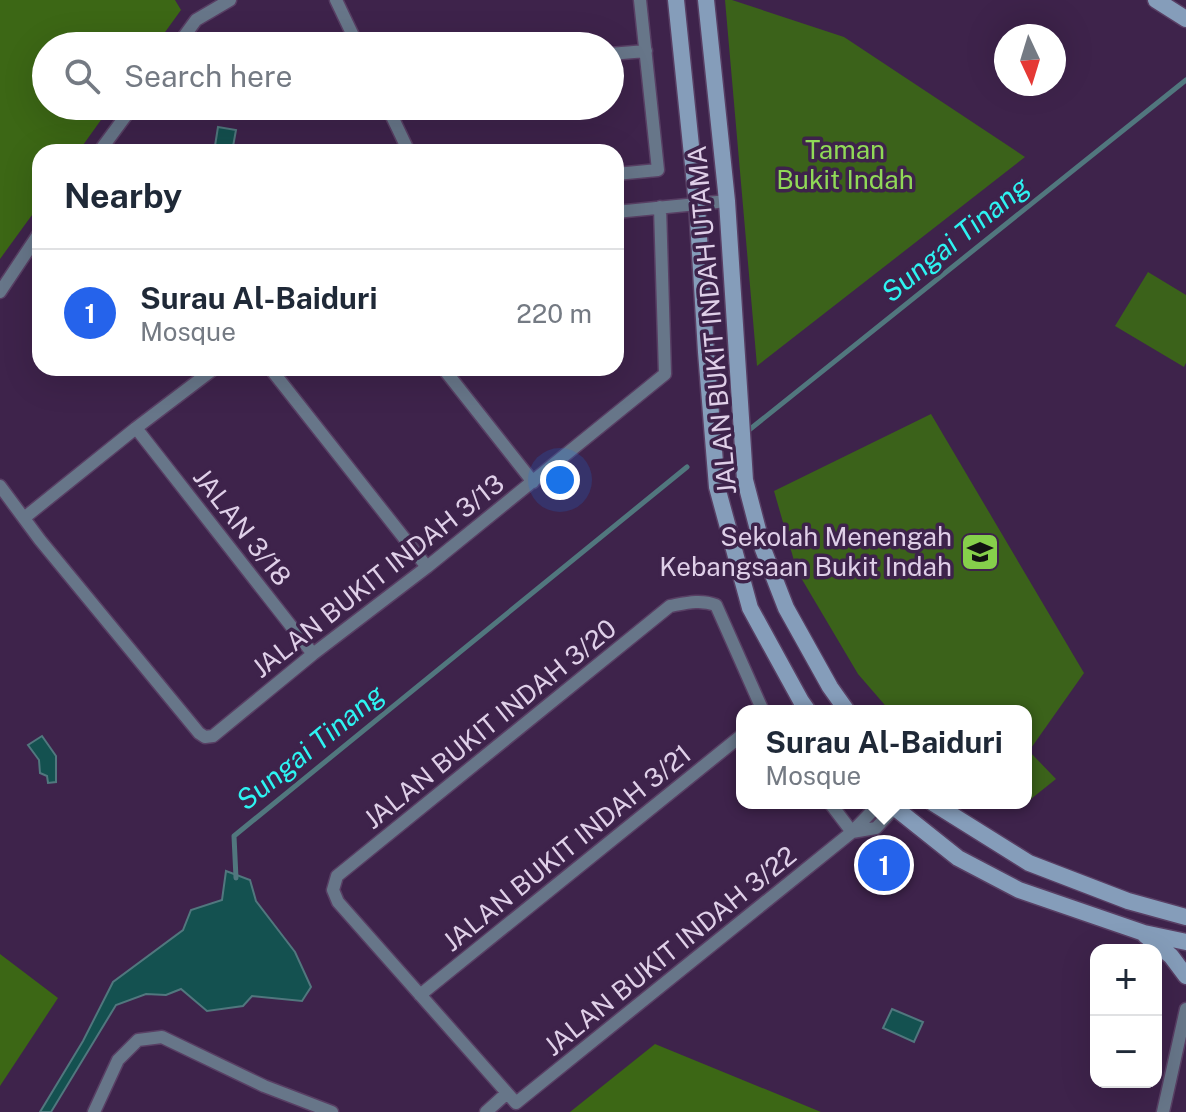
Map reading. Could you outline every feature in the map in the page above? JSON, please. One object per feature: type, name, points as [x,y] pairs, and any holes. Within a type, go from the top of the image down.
[{"type":"street","points":[[187,32],[196,20],[230,0]]},
{"type":"street","points":[[336,0],[351,32]]},
{"type":"street","points":[[624,173],[658,170],[640,0]]},
{"type":"street","name":"JALAN BUKIT INDAH UTAMA","points":[[676,0],[697,204],[717,487],[750,608],[804,705]]},
{"type":"street","name":"JALAN BUKIT INDAH UTAMA","points":[[706,0],[727,201],[745,480],[763,549],[786,608],[843,705]]},
{"type":"street","points":[[1156,0],[1186,19]]},
{"type":"street","points":[[624,53],[646,51]]},
{"type":"street","points":[[105,144],[123,120]]},
{"type":"street","points":[[394,120],[405,144]]},
{"type":"street","points":[[624,211],[727,201]]},
{"type":"street","name":"JALAN BUKIT INDAH 3/13","points":[[24,518],[199,733],[205,737],[213,736],[665,374],[660,207]]},
{"type":"street","points":[[0,292],[32,244]]},
{"type":"street","points":[[0,486],[24,518],[204,376]]},
{"type":"street","points":[[276,376],[427,567]]},
{"type":"street","points":[[449,376],[533,482]]},
{"type":"street","name":"JALAN 3/18","points":[[136,428],[313,654]]},
{"type":"street","name":"JALAN BUKIT INDAH 3/20","points":[[420,995],[338,902],[333,890],[337,876],[670,606],[696,601],[716,605],[760,705]]},
{"type":"street","name":"JALAN BUKIT INDAH 3/21","points":[[420,995],[736,740]]},
{"type":"street","points":[[835,809],[852,832]]},
{"type":"street","name":"JALAN BUKIT INDAH 3/22","points":[[516,1108],[852,832],[876,828],[888,809]]},
{"type":"street","points":[[897,809],[958,858],[1019,890],[1144,933],[1186,942]]},
{"type":"street","points":[[943,809],[1029,863],[1128,901],[1186,917]]},
{"type":"street","points":[[1144,933],[1171,956],[1186,976]]},
{"type":"street","points":[[420,995],[507,1093],[516,1108]]},
{"type":"street","points":[[1163,1112],[1186,1009]]},
{"type":"street","points":[[94,1112],[118,1060],[138,1040],[162,1037],[264,1086],[332,1112]]},
{"type":"street","points":[[486,1112],[507,1093]]},
{"type":"green space","points":[[0,0],[175,0],[181,10],[165,32],[32,32],[32,120],[101,120],[84,144],[32,144],[32,215],[0,259]]},
{"type":"green space","name":"Taman Bukit Indah","points":[[725,0],[844,37],[1025,157],[757,366]]},
{"type":"green space","points":[[1148,272],[1186,295],[1184,367],[1115,326]]},
{"type":"green space","points":[[931,414],[1084,673],[1032,747],[1032,705],[885,705],[858,674],[797,571],[774,491]]},
{"type":"green space","points":[[1032,754],[1056,779],[1032,798]]},
{"type":"green space","points":[[0,954],[58,998],[0,1086]]},
{"type":"green space","points":[[655,1044],[821,1112],[570,1112]]},
{"type":"shaded area","points":[[218,127],[236,130],[233,144],[215,144]]},
{"type":"shaded area","points":[[42,736],[56,756],[56,782],[48,783],[47,776],[40,773],[39,760],[28,745]]},
{"type":"shaded area","points":[[226,871],[250,880],[256,901],[295,952],[311,987],[302,1001],[252,996],[243,1006],[207,1011],[181,989],[166,995],[146,994],[116,1005],[51,1112],[40,1112],[83,1041],[113,982],[183,930],[191,910],[222,900]]},
{"type":"shaded area","points":[[892,1009],[923,1022],[914,1042],[883,1028]]},
{"type":"waterway","name":"Sungai Tinang","points":[[749,430],[1186,80]]},
{"type":"waterway","name":"Sungai Tinang","points":[[236,878],[234,836],[687,467]]},
{"type":"place","name":"Sekolah Menengah Kebangsaan Bukit Indah","points":[[980,552]]},
{"type":"place","name":"Surau Al-Baiduri","points":[[884,865]]}]
